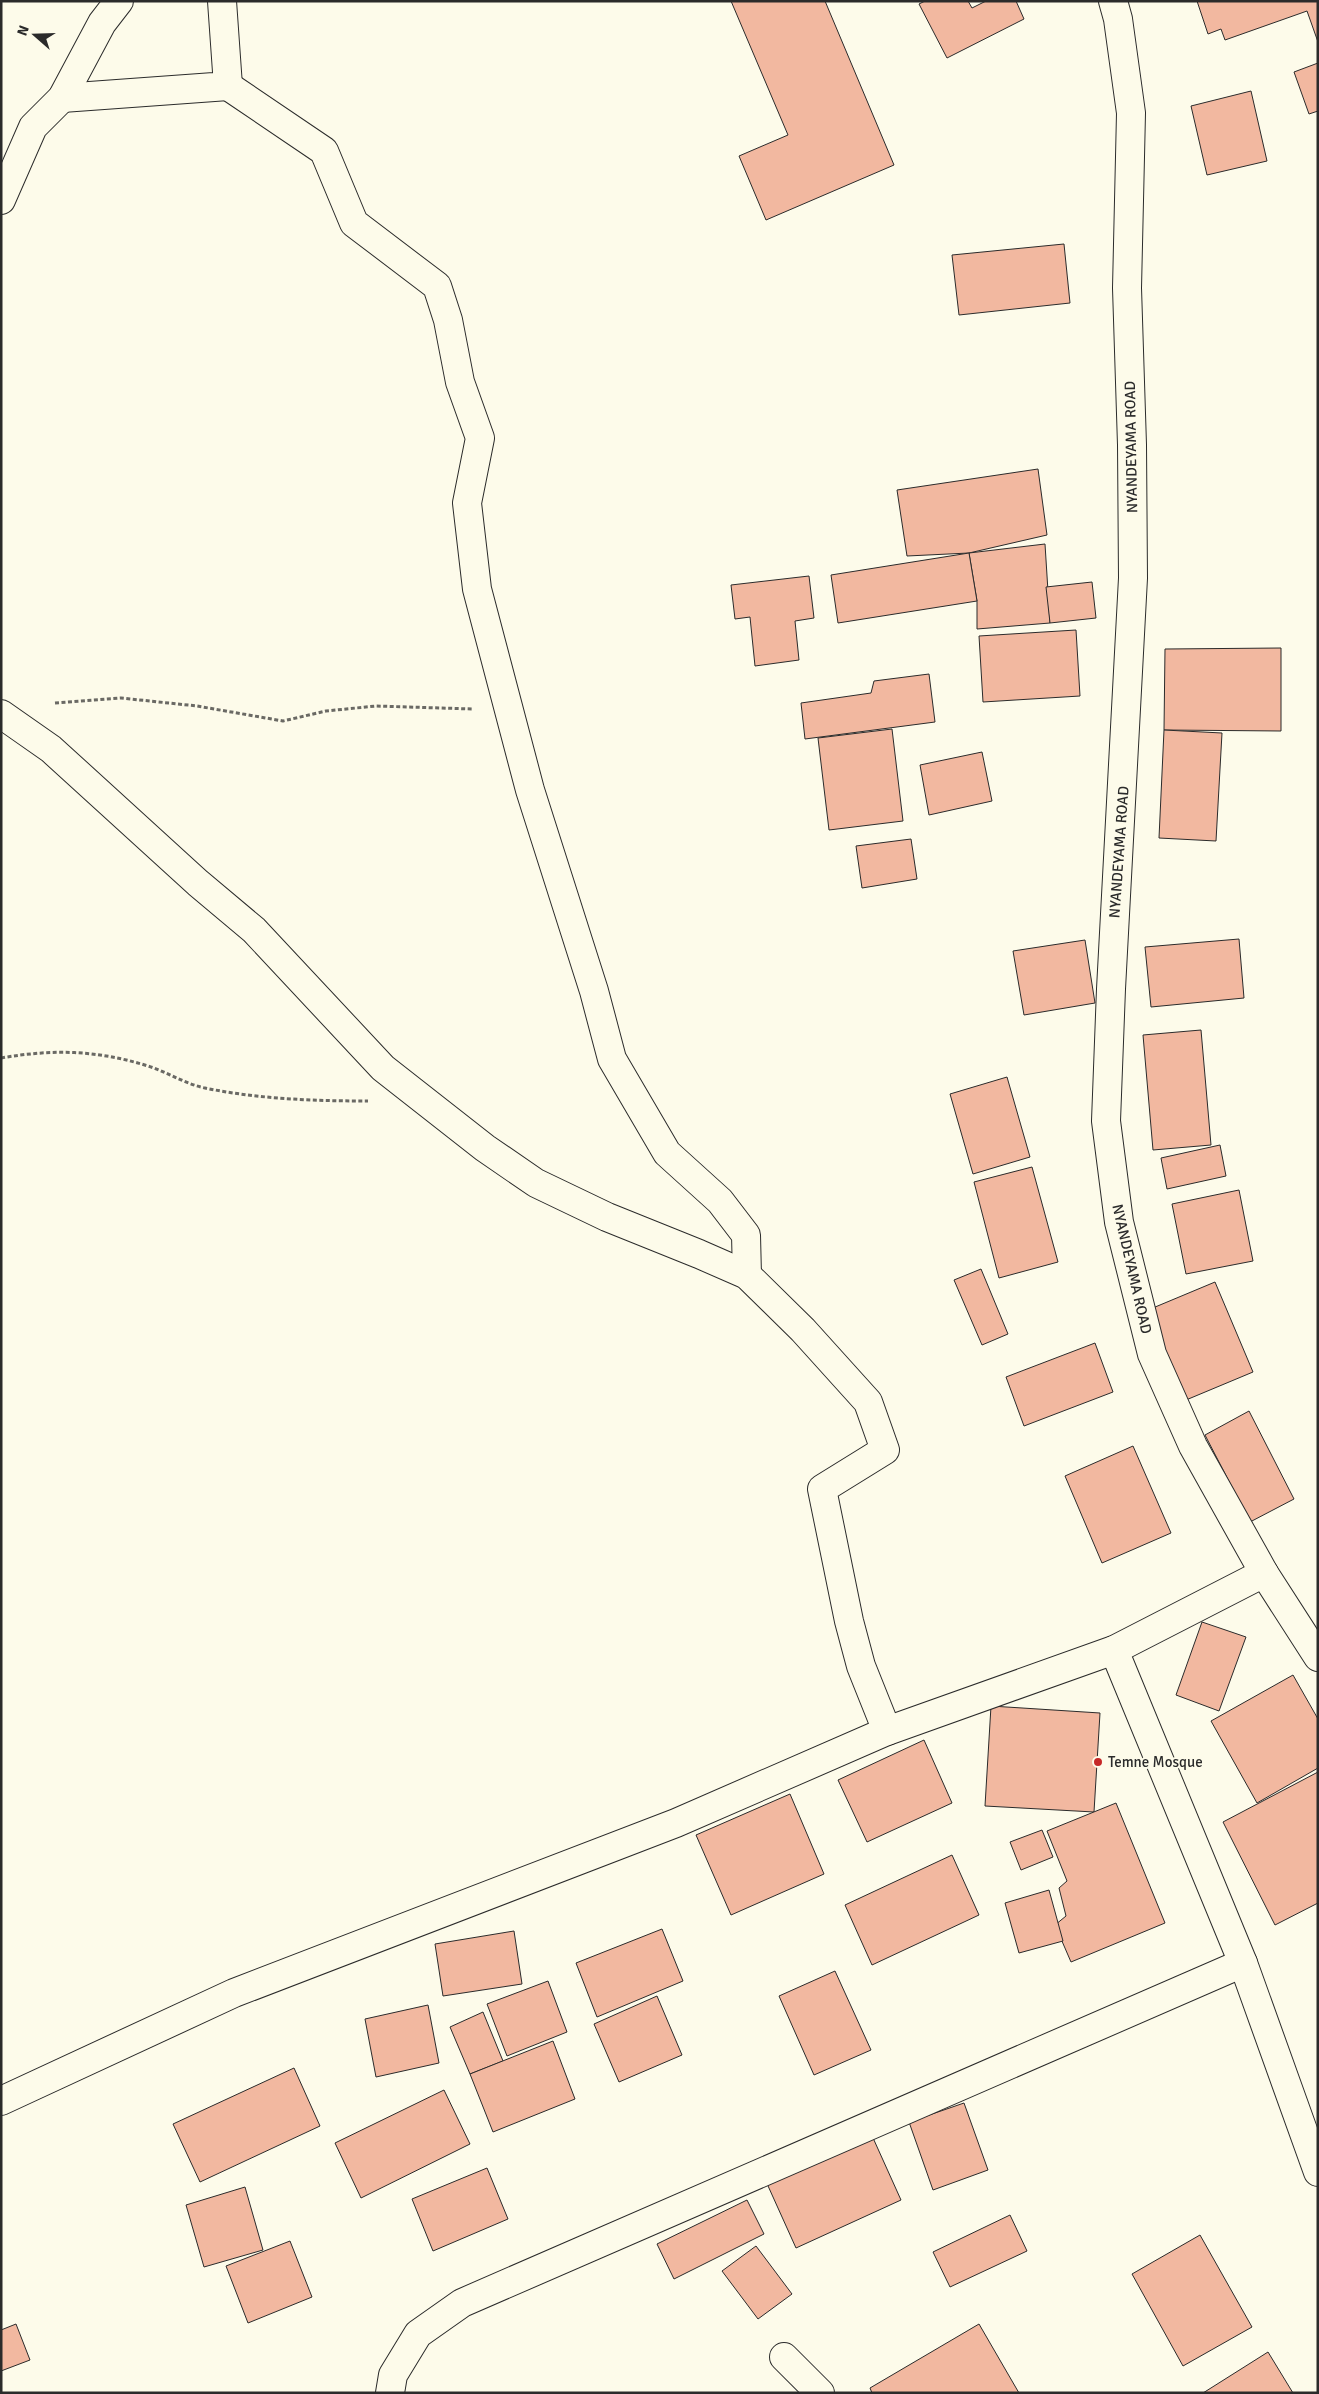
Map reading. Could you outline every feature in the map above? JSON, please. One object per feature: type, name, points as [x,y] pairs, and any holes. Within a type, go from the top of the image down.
[{"type":"street","points":[[1,200],[33,127],[62,98],[102,23],[119,1]]},
{"type":"street","points":[[222,1],[228,86]]},
{"type":"street","name":"NYANDEYAMA ROAD","points":[[1112,1],[1118,18],[1131,113],[1127,288],[1132,445],[1133,578],[1111,989],[1106,1121],[1119,1222],[1152,1354],[1193,1446],[1264,1572],[1318,1657]]},
{"type":"street","points":[[62,98],[228,86],[324,151],[354,223],[437,286],[448,320],[460,382],[480,438],[467,503],[476,589],[530,790],[594,991],[612,1059],[667,1153],[720,1201],[746,1235],[747,1276]]},
{"type":"street","points":[[1,714],[51,749],[185,872],[254,930],[383,1068],[485,1148],[536,1182],[607,1217],[700,1254],[747,1276],[803,1330],[868,1402],[885,1450],[822,1489],[849,1621],[862,1666],[887,1731]]},
{"type":"street","points":[[1,2102],[234,1993],[667,1826],[887,1731],[1114,1650],[1264,1572]]},
{"type":"street","points":[[1114,1650],[1243,1963],[1318,2172]]},
{"type":"street","points":[[390,2393],[393,2375],[418,2334],[462,2303],[1243,1963]]},
{"type":"street","points":[[784,2357],[820,2393]]},
{"type":"path","points":[[55,703],[121,698],[197,706],[283,721],[326,711],[376,706],[457,707],[508,713]]},
{"type":"path","points":[[1,1058],[41,1052],[90,1052],[148,1066],[203,1088],[262,1096],[376,1101]]},
{"type":"building","points":[[731,1],[825,1],[894,165],[766,220],[739,156],[788,135]]},
{"type":"building","points":[[925,1],[968,1],[972,8],[986,1],[1016,1],[1024,19],[947,58],[919,4]]},
{"type":"building","points":[[1197,1],[1318,1],[1318,42],[1307,11],[1225,40],[1221,29],[1208,34]]},
{"type":"building","points":[[1318,63],[1318,111],[1309,114],[1294,72]]},
{"type":"building","points":[[1251,91],[1267,161],[1207,175],[1191,106]]},
{"type":"building","points":[[1064,244],[1070,303],[959,315],[952,255]]},
{"type":"building","points":[[1038,469],[1047,535],[969,553],[907,556],[897,490]]},
{"type":"building","points":[[1045,544],[1050,623],[977,629],[977,601],[969,553]]},
{"type":"building","points":[[969,553],[977,601],[838,623],[831,575]]},
{"type":"building","points":[[809,576],[814,618],[795,621],[799,660],[755,666],[750,617],[735,619],[731,585]]},
{"type":"building","points":[[1092,582],[1096,618],[1050,623],[1046,587]]},
{"type":"building","points":[[1076,630],[1080,696],[983,702],[979,636]]},
{"type":"building","points":[[1281,648],[1281,731],[1164,730],[1165,649]]},
{"type":"building","points":[[929,674],[935,722],[805,739],[801,703],[871,693],[874,681]]},
{"type":"building","points":[[892,729],[903,821],[829,830],[818,738]]},
{"type":"building","points":[[1164,730],[1222,733],[1216,841],[1159,838]]},
{"type":"building","points":[[982,752],[992,801],[929,815],[920,765]]},
{"type":"building","points":[[911,839],[917,879],[862,888],[856,846]]},
{"type":"building","points":[[1239,939],[1244,998],[1151,1007],[1145,947]]},
{"type":"building","points":[[1085,940],[1095,1003],[1024,1015],[1013,951]]},
{"type":"building","points":[[1201,1030],[1211,1145],[1153,1150],[1143,1035]]},
{"type":"building","points":[[1007,1077],[1030,1157],[973,1174],[950,1094]]},
{"type":"building","points":[[1220,1145],[1226,1176],[1167,1189],[1161,1158]]},
{"type":"building","points":[[1032,1167],[1058,1262],[999,1278],[974,1182]]},
{"type":"building","points":[[1239,1190],[1253,1261],[1186,1274],[1172,1204]]},
{"type":"building","points":[[981,1269],[1008,1334],[982,1345],[954,1280]]},
{"type":"building","points":[[1215,1282],[1253,1372],[1186,1400],[1148,1310]]},
{"type":"building","points":[[1095,1343],[1113,1392],[1024,1426],[1006,1377]]},
{"type":"building","points":[[1249,1411],[1294,1499],[1250,1522],[1205,1435]]},
{"type":"building","points":[[1133,1446],[1171,1533],[1102,1563],[1065,1476]]},
{"type":"building","points":[[1202,1622],[1246,1637],[1219,1711],[1176,1695]]},
{"type":"building","points":[[1293,1675],[1318,1719],[1318,1768],[1257,1803],[1211,1721]]},
{"type":"building","points":[[991,1706],[1100,1713],[1094,1812],[985,1806]]},
{"type":"building","points":[[924,1740],[952,1803],[867,1842],[838,1780]]},
{"type":"building","points":[[1318,1772],[1318,1903],[1275,1925],[1223,1822]]},
{"type":"building","points":[[790,1794],[824,1874],[731,1915],[696,1835]]},
{"type":"building","points":[[1116,1803],[1165,1923],[1071,1962],[1055,1925],[1066,1916],[1059,1888],[1067,1881],[1047,1831]]},
{"type":"building","points":[[1042,1830],[1053,1857],[1021,1870],[1010,1842]]},
{"type":"building","points":[[952,1855],[979,1915],[872,1965],[845,1905]]},
{"type":"building","points":[[1049,1890],[1063,1941],[1019,1953],[1005,1903]]},
{"type":"building","points":[[662,1929],[683,1981],[597,2017],[576,1963]]},
{"type":"building","points":[[514,1931],[522,1984],[443,1996],[435,1944]]},
{"type":"building","points":[[835,1971],[871,2050],[814,2075],[779,1996]]},
{"type":"building","points":[[548,1981],[567,2032],[507,2056],[487,2004]]},
{"type":"building","points":[[657,1996],[682,2055],[619,2082],[594,2024]]},
{"type":"building","points":[[428,2005],[439,2063],[376,2077],[365,2019]]},
{"type":"building","points":[[483,2012],[503,2061],[470,2074],[450,2027]]},
{"type":"building","points":[[553,2041],[575,2099],[493,2132],[470,2074]]},
{"type":"building","points":[[294,2068],[320,2126],[200,2182],[173,2124]]},
{"type":"building","points":[[444,2090],[470,2144],[361,2198],[335,2143]]},
{"type":"building","points":[[964,2103],[988,2170],[933,2190],[909,2122]]},
{"type":"building","points":[[869,2129],[901,2200],[796,2248],[764,2177]]},
{"type":"building","points":[[487,2168],[508,2219],[433,2251],[412,2199]]},
{"type":"building","points":[[245,2187],[263,2250],[204,2267],[186,2205]]},
{"type":"building","points":[[747,2200],[764,2234],[674,2279],[657,2244]]},
{"type":"building","points":[[1010,2215],[1027,2251],[950,2287],[933,2252]]},
{"type":"building","points":[[1200,2235],[1252,2327],[1183,2366],[1132,2274]]},
{"type":"building","points":[[290,2241],[312,2297],[248,2323],[226,2266]]},
{"type":"building","points":[[756,2246],[792,2294],[758,2319],[722,2271]]},
{"type":"building","points":[[16,2324],[30,2360],[1,2371],[1,2330]]},
{"type":"building","points":[[979,2324],[1019,2393],[872,2393],[870,2388]]},
{"type":"building","points":[[1268,2352],[1293,2393],[1203,2393]]},
{"type":"place","name":"Temne Mosque","points":[[1098,1762]]}]
